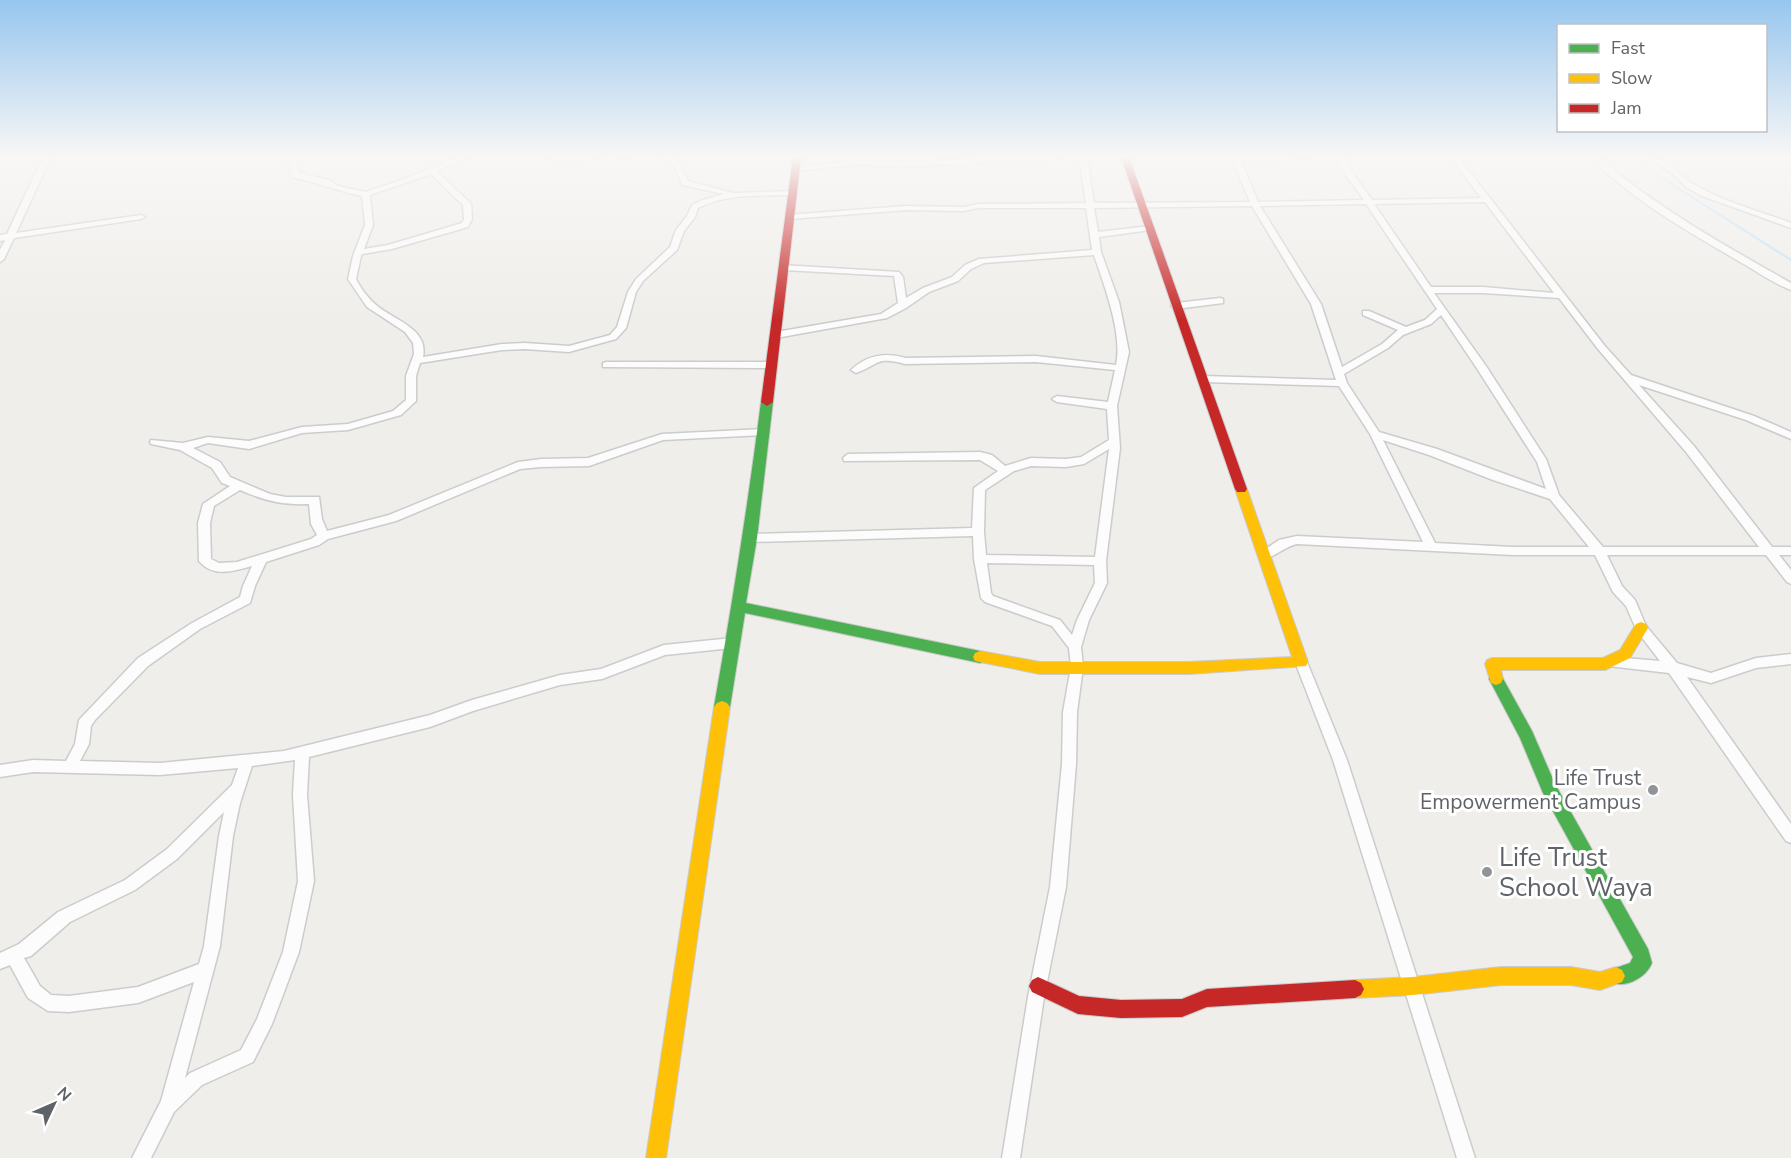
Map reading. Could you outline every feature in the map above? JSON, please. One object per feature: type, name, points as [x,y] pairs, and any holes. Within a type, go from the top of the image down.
[{"type":"street","points":[[0,259],[23,211]]},
{"type":"street","points":[[183,447],[208,440],[243,445],[257,444],[302,430],[348,427],[397,413],[411,401],[412,373],[419,354],[418,346],[412,334],[372,306],[366,297],[357,291],[351,279],[357,269],[359,252],[369,229],[369,211]]},
{"type":"street","points":[[359,252],[389,248],[465,225],[468,219],[467,211]]},
{"type":"street","points":[[417,361],[502,347],[570,349],[613,337],[621,328],[632,292],[640,279],[674,248],[680,230],[691,218],[694,211]]},
{"type":"street","points":[[656,1158],[737,606],[750,538],[790,211]]},
{"type":"street","points":[[790,217],[867,211]]},
{"type":"street","points":[[1011,1158],[1038,986],[1058,887],[1069,764],[1070,712],[1077,667],[1076,647],[1083,620],[1101,583],[1100,561],[1107,521],[1114,442],[1112,406],[1124,352],[1112,293],[1097,252],[1093,211]]},
{"type":"street","points":[[1145,211],[1301,662],[1340,760],[1466,1158]]},
{"type":"street","points":[[1259,211],[1316,304],[1340,378],[1375,434],[1432,548]]},
{"type":"street","points":[[1375,211],[1443,309],[1542,462],[1554,496],[1598,549],[1617,589],[1631,603],[1641,628],[1674,668],[1791,836]]},
{"type":"street","points":[[1496,211],[1625,375],[1690,449],[1791,579]]},
{"type":"street","points":[[1665,211],[1791,287]]},
{"type":"street","points":[[1750,211],[1791,226]]},
{"type":"street","points":[[0,238],[141,217]]},
{"type":"street","points":[[1096,235],[1150,228]]},
{"type":"street","points":[[776,334],[884,316],[926,290],[955,279],[977,262],[1097,252]]},
{"type":"street","points":[[784,267],[896,274],[899,277],[903,306]]},
{"type":"street","points":[[1428,290],[1563,296]]},
{"type":"street","points":[[1176,306],[1220,301]]},
{"type":"street","points":[[1203,379],[1340,378],[1405,330],[1428,322],[1443,309]]},
{"type":"street","points":[[1366,313],[1405,330]]},
{"type":"street","points":[[856,370],[875,358],[888,355],[905,361],[1036,359],[1121,368]]},
{"type":"street","points":[[606,365],[772,365]]},
{"type":"street","points":[[1625,375],[1642,384],[1750,418],[1791,436]]},
{"type":"street","points":[[1057,399],[1112,406]]},
{"type":"street","points":[[238,486],[209,504],[204,523],[205,561],[218,568],[261,559],[315,542],[324,536],[392,518],[518,466],[589,462],[662,437],[764,432]]},
{"type":"street","points":[[1375,434],[1433,452],[1554,496]]},
{"type":"street","points":[[155,442],[183,447],[216,465],[226,480],[268,498],[286,501],[315,500],[315,513],[320,532],[324,536]]},
{"type":"street","points":[[1076,647],[1056,623],[989,599],[984,595],[978,532],[980,488],[1005,471],[1031,462],[1066,463],[1084,460],[1114,442]]},
{"type":"street","points":[[848,458],[980,456],[988,458],[1005,471]]},
{"type":"street","points":[[750,538],[978,532]]},
{"type":"street","points":[[1265,555],[1283,543],[1297,540],[1512,550],[1791,551]]},
{"type":"street","points":[[70,767],[82,744],[84,724],[90,716],[143,662],[196,626],[248,598],[249,586],[261,559]]},
{"type":"street","points":[[980,560],[1100,561]]},
{"type":"street","points":[[737,606],[1016,665],[1040,668],[1189,668],[1301,662]]},
{"type":"street","points":[[1613,662],[1627,654],[1634,645],[1641,628]]},
{"type":"street","points":[[0,771],[33,766],[160,769],[247,761],[302,752],[430,721],[560,680],[602,674],[664,650],[732,643]]},
{"type":"street","points":[[1038,986],[1077,1005],[1156,1010],[1182,1008],[1207,998],[1413,986],[1501,976],[1571,976],[1600,981],[1635,971],[1643,963],[1642,955],[1549,788],[1527,736],[1495,676],[1492,664],[1594,665],[1613,662],[1674,668],[1711,678],[1756,663],[1791,659]]},
{"type":"street","points":[[168,1106],[196,1079],[247,1056],[264,1024],[291,952],[306,881],[300,795],[302,752]]},
{"type":"street","points":[[141,1158],[168,1106],[206,969],[212,946],[226,836],[247,761]]},
{"type":"street","points":[[206,969],[138,995],[69,1004],[48,1003],[34,992],[7,959],[25,950],[64,917],[116,893],[156,866],[200,827],[238,787]]},
{"type":"waterway","points":[[1714,211],[1791,260]]},
{"type":"traffic: fast","points":[[722,707],[750,538],[767,402]]},
{"type":"traffic: fast","points":[[737,606],[980,657]]},
{"type":"traffic: fast","points":[[1496,679],[1527,736],[1549,788],[1642,955],[1643,963],[1635,971],[1616,976]]},
{"type":"traffic: slow","points":[[980,657],[1040,668],[1189,668],[1301,662],[1241,489]]},
{"type":"traffic: slow","points":[[1496,679],[1492,664],[1605,664],[1625,654],[1641,628]]},
{"type":"traffic: slow","points":[[656,1158],[722,707]]},
{"type":"traffic: slow","points":[[1355,989],[1413,986],[1501,976],[1571,976],[1600,981],[1616,976]]},
{"type":"traffic: jam","points":[[767,402],[790,211]]},
{"type":"traffic: jam","points":[[1144,211],[1241,489]]},
{"type":"traffic: jam","points":[[1038,986],[1078,1005],[1121,1009],[1182,1008],[1207,998],[1355,989]]},
{"type":"place","name":"Life Trust Empowerment Campus","points":[[1653,790]]},
{"type":"place","name":"Life Trust School Waya","points":[[1487,872]]}]
